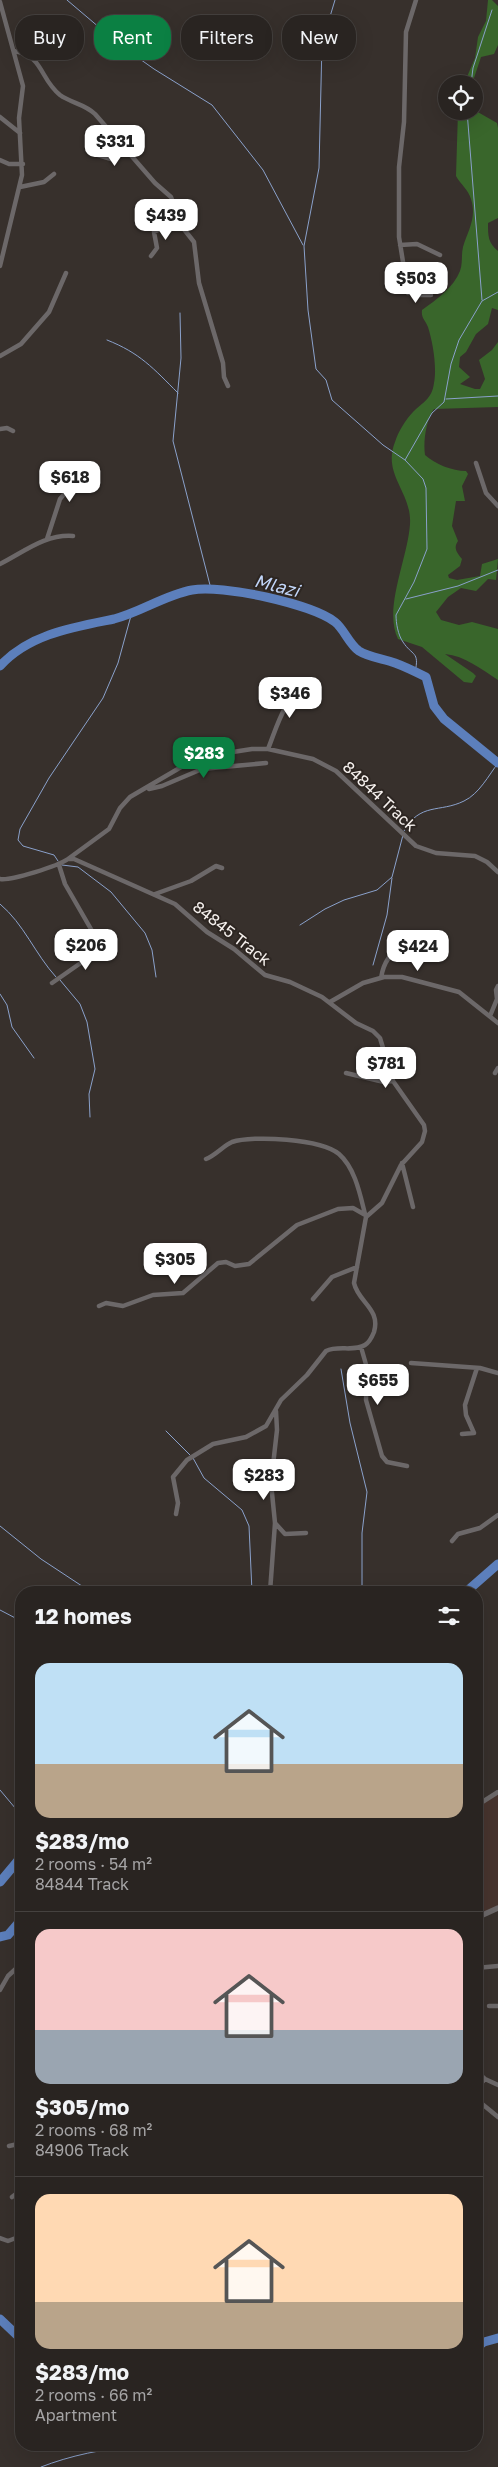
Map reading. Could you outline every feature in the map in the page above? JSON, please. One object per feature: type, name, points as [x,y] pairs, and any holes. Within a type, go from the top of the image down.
[{"type":"street","points":[[408,293],[400,245],[399,167],[405,88],[406,32],[416,0]]},
{"type":"street","points":[[0,2],[23,86],[19,120],[23,164],[20,187],[0,266]]},
{"type":"street","points":[[14,51],[24,52],[31,56],[58,92],[65,98],[88,108],[155,183],[171,197],[180,220],[194,242],[199,283],[210,314],[228,386]]},
{"type":"street","points":[[0,117],[20,133]]},
{"type":"street","points":[[9,125],[19,120]]},
{"type":"street","points":[[98,155],[111,159],[122,145]]},
{"type":"street","points":[[0,160],[9,164],[23,164]]},
{"type":"street","points":[[20,187],[44,182],[54,174]]},
{"type":"street","points":[[151,256],[157,246],[154,232],[180,220]]},
{"type":"street","points":[[400,245],[417,244],[440,255]]},
{"type":"street","points":[[0,356],[21,344],[49,312],[66,273]]},
{"type":"street","points":[[407,287],[419,294],[431,295]]},
{"type":"street","points":[[0,429],[7,428],[13,431]]},
{"type":"street","points":[[476,463],[486,493],[498,506]]},
{"type":"street","points":[[47,539],[60,500],[86,468]]},
{"type":"street","points":[[0,564],[47,539],[59,536],[73,536]]},
{"type":"street","points":[[268,749],[285,707],[294,693],[309,684]]},
{"type":"street","name":"84844 Track","points":[[68,859],[76,851],[109,830],[124,802],[201,757],[252,749],[268,749],[313,759],[332,768],[344,777],[416,846],[436,853],[475,856],[487,862],[498,872]]},
{"type":"street","points":[[143,790],[162,786],[212,767],[266,763]]},
{"type":"street","points":[[2,879],[10,880],[41,868],[59,865],[68,859]]},
{"type":"street","name":"84845 Track","points":[[68,859],[79,860],[102,873],[154,894],[181,909],[207,932],[234,949],[265,975],[305,988],[330,1002],[380,1038],[393,1081],[421,1120],[425,1131],[422,1142],[402,1163],[382,1203],[366,1215],[355,1287],[376,1319],[372,1336],[361,1347]]},
{"type":"street","points":[[52,983],[89,958],[99,943],[65,884],[59,865]]},
{"type":"street","points":[[154,894],[191,881],[216,866],[222,868]]},
{"type":"street","points":[[381,978],[383,968],[394,952],[401,950],[410,954],[412,959]]},
{"type":"street","points":[[330,1002],[353,988],[381,978],[402,977],[459,992],[498,1023]]},
{"type":"street","points":[[490,1016],[497,999],[498,986]]},
{"type":"street","points":[[346,1073],[384,1082],[393,1081]]},
{"type":"street","points":[[206,1159],[217,1154],[231,1143],[243,1140],[275,1139],[325,1147],[338,1153],[353,1176],[366,1215]]},
{"type":"street","points":[[402,1163],[413,1207]]},
{"type":"street","points":[[100,1306],[106,1303],[124,1306],[153,1295],[178,1294],[188,1290],[218,1263],[226,1262],[235,1266],[249,1264],[292,1228],[312,1218],[345,1208],[353,1208],[366,1215]]},
{"type":"street","points":[[312,1299],[332,1277],[357,1267]]},
{"type":"street","points":[[176,1514],[178,1498],[172,1479],[187,1460],[213,1444],[246,1437],[266,1426],[281,1400],[307,1375],[326,1351],[361,1347],[367,1368],[365,1396],[382,1456],[387,1462],[408,1466]]},
{"type":"street","points":[[411,1363],[477,1368],[498,1372]]},
{"type":"street","points":[[462,1434],[474,1433],[466,1415],[465,1405],[477,1368]]},
{"type":"street","points":[[270,1586],[275,1523],[271,1483],[277,1430],[276,1410]]},
{"type":"street","points":[[452,1541],[458,1534],[477,1529],[498,1515]]},
{"type":"street","points":[[275,1523],[285,1534],[306,1533]]},
{"type":"street","points":[[483,1802],[498,1792]]},
{"type":"street","points":[[483,1915],[498,1908]]},
{"type":"street","points":[[483,1967],[498,1966]]},
{"type":"street","points":[[0,1990],[8,1976],[15,1970]]},
{"type":"street","points":[[489,2006],[498,2006]]},
{"type":"street","points":[[485,2079],[498,2085]]},
{"type":"street","points":[[483,2105],[498,2117]]},
{"type":"street","points":[[9,2146],[15,2145]]},
{"type":"street","points":[[0,2238],[8,2241],[15,2238]]},
{"type":"shaded area","points":[[498,1793],[498,1908],[483,1914],[483,1803]]},
{"type":"green space","points":[[488,0],[492,0],[498,6],[498,45],[494,54],[481,57],[475,75],[468,75],[475,58],[478,37],[486,21]]},
{"type":"green space","points":[[483,115],[497,123],[498,218],[488,223],[488,232],[492,245],[498,251],[498,310],[492,308],[488,324],[476,334],[466,352],[460,357],[459,367],[470,377],[460,384],[480,389],[485,379],[479,360],[492,350],[498,342],[498,407],[434,409],[427,425],[424,444],[425,455],[429,458],[450,468],[466,471],[468,474],[462,486],[465,501],[456,501],[452,526],[458,541],[456,550],[462,559],[460,566],[448,575],[449,578],[457,580],[480,576],[482,564],[498,559],[496,580],[488,579],[476,591],[461,588],[448,597],[436,612],[441,620],[459,625],[472,622],[498,629],[498,680],[466,660],[445,654],[476,676],[472,683],[464,682],[422,647],[398,639],[394,627],[393,613],[410,524],[407,502],[395,474],[392,454],[396,438],[402,426],[410,415],[429,397],[433,388],[435,377],[434,355],[430,333],[422,310],[449,288],[461,268],[463,247],[471,224],[473,206],[470,196],[456,176],[458,120],[483,120]]},
{"type":"waterway","points":[[67,0],[120,45],[154,69],[212,105],[263,170],[303,245]]},
{"type":"waterway","points":[[335,0],[322,43],[319,168],[304,246],[308,310],[316,369],[326,380],[332,400],[383,445],[405,460]]},
{"type":"waterway","points":[[472,75],[492,10]]},
{"type":"waterway","points":[[468,120],[482,300]]},
{"type":"waterway","points":[[415,672],[417,660],[401,639],[396,615],[414,582],[427,549],[426,488],[423,479],[405,460],[432,413],[444,402],[451,364],[459,340],[482,301],[498,292]]},
{"type":"waterway","points":[[180,313],[181,358],[173,441],[211,589]]},
{"type":"waterway","points":[[107,340],[137,356],[178,393]]},
{"type":"waterway","points":[[446,399],[498,396]]},
{"type":"waterway","points":[[406,599],[458,586],[498,570]]},
{"type":"waterway","name":"Mlazi","points":[[0,666],[24,646],[38,639],[68,629],[124,616],[182,592],[206,589],[223,590],[266,597],[287,602],[323,615],[335,622],[359,651],[426,677],[434,706],[444,719],[498,763]]},
{"type":"waterway","points":[[58,861],[54,855],[23,846],[18,840],[20,829],[49,778],[103,698],[118,663],[132,612]]},
{"type":"waterway","points":[[404,831],[410,822],[424,812],[455,805],[469,798],[483,784],[498,763]]},
{"type":"waterway","points":[[300,925],[325,909],[344,900],[377,890],[392,877],[403,835]]},
{"type":"waterway","points":[[62,865],[78,867],[111,892],[145,933],[152,950],[156,977]]},
{"type":"waterway","points":[[373,965],[387,915],[392,878]]},
{"type":"waterway","points":[[0,904],[23,930],[56,977]]},
{"type":"waterway","points":[[60,980],[80,1004],[87,1022],[95,1069],[89,1094],[90,1117]]},
{"type":"waterway","points":[[0,994],[7,1005],[12,1027],[34,1058]]},
{"type":"waterway","points":[[341,1369],[350,1423],[367,1492],[362,1533],[362,1586]]},
{"type":"waterway","points":[[166,1431],[190,1455]]},
{"type":"waterway","points":[[193,1458],[204,1478],[242,1510],[249,1526],[252,1586]]},
{"type":"waterway","points":[[0,1526],[41,1559],[82,1586]]},
{"type":"waterway","name":"Mlazi","points":[[473,1586],[498,1564]]},
{"type":"waterway","points":[[0,1610],[15,1618]]},
{"type":"waterway","points":[[0,1790],[15,1808]]},
{"type":"waterway","name":"Mlazi","points":[[0,1882],[15,1864]]},
{"type":"waterway","points":[[0,1937],[8,1935],[15,1927]]},
{"type":"waterway","name":"Mlazi","points":[[0,2319],[15,2333]]},
{"type":"waterway","name":"Mlazi","points":[[483,2343],[498,2338]]},
{"type":"waterway","points":[[41,2467],[75,2456],[99,2451]]}]
